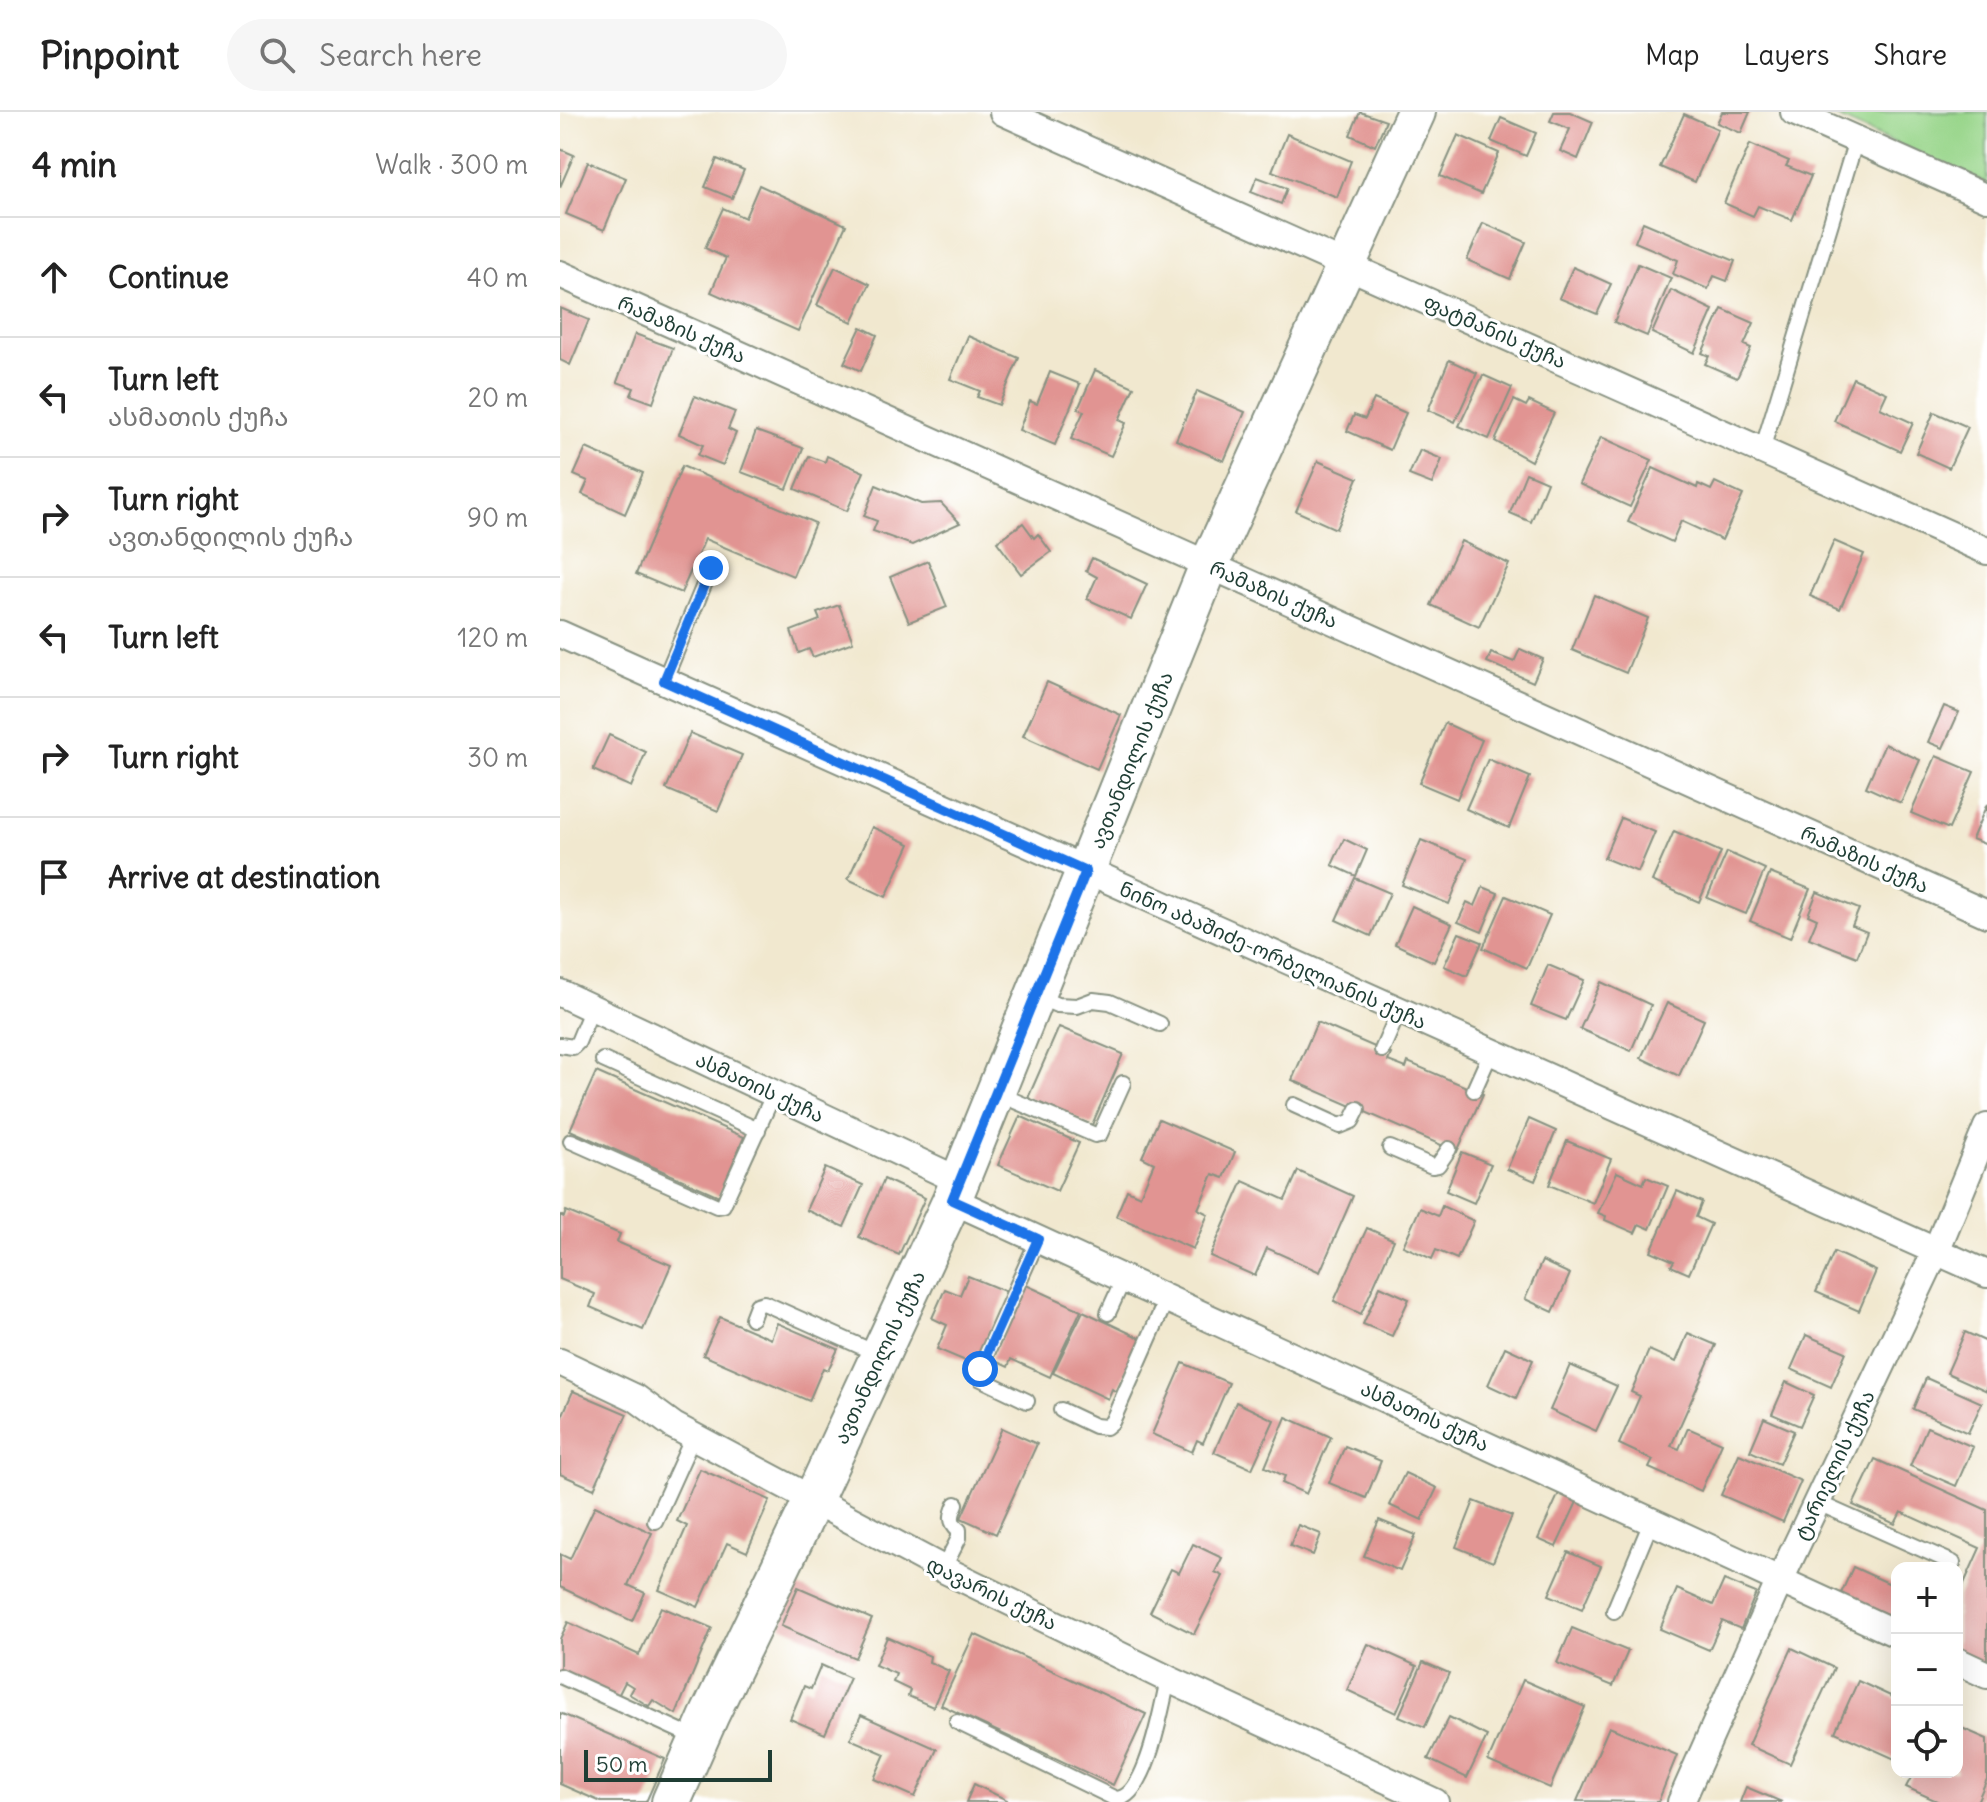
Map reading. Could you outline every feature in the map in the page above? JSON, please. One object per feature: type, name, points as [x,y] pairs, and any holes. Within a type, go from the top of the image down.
[{"type":"street","name":"ფატმანის ქუჩა","points":[[1003,112],[1987,551]]},
{"type":"street","name":"ავთანდილის ქუჩა","points":[[671,1802],[956,1190],[1209,565],[1416,112]]},
{"type":"street","points":[[1794,112],[1987,198]]},
{"type":"street","name":"რამაზის ქუჩა","points":[[560,274],[1987,914]]},
{"type":"street","name":"ნინო აბაშიძე-ორბელიანის ქუჩა","points":[[560,634],[1987,1274]]},
{"type":"street","name":"ასმათის ქუჩა","points":[[560,993],[774,1093],[956,1190],[1038,1239],[1891,1631]]},
{"type":"street","name":"ტარიელის ქუჩა","points":[[1681,1802],[1816,1502],[1936,1251],[1987,1127]]},
{"type":"street","name":"დავარის ქუჩა","points":[[560,1362],[636,1398],[693,1437],[943,1569],[1168,1679],[1435,1802]]},
{"type":"street","points":[[1963,1664],[1987,1675]]},
{"type":"lane","points":[[1762,450],[1856,140]]},
{"type":"lane","points":[[664,681],[711,568]]},
{"type":"lane","points":[[1035,995],[1057,1005],[1077,1006],[1093,1000],[1110,1002],[1160,1024]]},
{"type":"lane","points":[[560,1045],[573,1047],[578,1042],[592,1008]]},
{"type":"lane","points":[[1382,1050],[1399,1011]]},
{"type":"lane","points":[[1474,1090],[1491,1052]]},
{"type":"lane","points":[[603,1060],[758,1130]]},
{"type":"lane","points":[[996,1093],[1095,1135],[1100,1134],[1105,1126],[1123,1083]]},
{"type":"lane","points":[[571,1141],[717,1206],[723,1205],[774,1093]]},
{"type":"lane","points":[[1294,1105],[1340,1126],[1352,1121],[1358,1109]]},
{"type":"lane","points":[[1390,1148],[1432,1166],[1443,1161],[1449,1149]]},
{"type":"lane","points":[[1027,1401],[981,1379],[980,1369],[1038,1239]]},
{"type":"lane","points":[[1108,1313],[1124,1278]]},
{"type":"lane","points":[[1061,1410],[1095,1426],[1106,1427],[1112,1422],[1167,1298]]},
{"type":"lane","points":[[752,1318],[757,1305],[764,1303],[880,1355]]},
{"type":"lane","points":[[655,1521],[693,1437]]},
{"type":"lane","points":[[1816,1502],[1951,1562]]},
{"type":"lane","points":[[943,1569],[959,1538],[959,1530],[953,1525],[951,1516],[956,1504]]},
{"type":"lane","points":[[1614,1611],[1652,1520]]},
{"type":"lane","points":[[560,1676],[699,1739]]},
{"type":"lane","points":[[957,1722],[1116,1799],[1123,1799],[1134,1790],[1151,1751],[1168,1679]]},
{"type":"green space","points":[[1825,112],[1987,112],[1987,184]]},
{"type":"building","points":[[1360,112],[1386,121],[1375,146],[1350,135]]},
{"type":"building","points":[[1554,112],[1570,112],[1593,122],[1578,159],[1560,151],[1570,129],[1550,121]]},
{"type":"building","points":[[1722,112],[1750,112],[1741,133],[1717,123]]},
{"type":"building","points":[[1684,114],[1718,129],[1695,182],[1660,167]]},
{"type":"building","points":[[1501,118],[1536,133],[1526,156],[1491,141]]},
{"type":"building","points":[[1287,134],[1351,161],[1337,197],[1272,171]]},
{"type":"building","points":[[1458,135],[1499,153],[1481,194],[1440,176]]},
{"type":"building","points":[[1750,144],[1789,161],[1786,166],[1811,176],[1792,220],[1758,206],[1753,216],[1724,203]]},
{"type":"building","points":[[560,149],[574,155],[560,187]]},
{"type":"building","points":[[717,159],[744,170],[732,198],[705,187]]},
{"type":"building","points":[[588,162],[626,178],[604,230],[566,214]]},
{"type":"building","points":[[1257,177],[1287,188],[1281,204],[1251,192]]},
{"type":"building","points":[[759,185],[846,225],[798,331],[711,292],[726,258],[705,248],[723,208],[745,218]]},
{"type":"building","points":[[1643,222],[1735,261],[1727,281],[1714,276],[1708,289],[1673,274],[1678,260],[1635,242]]},
{"type":"building","points":[[1483,223],[1526,242],[1510,279],[1467,260]]},
{"type":"building","points":[[1638,264],[1671,278],[1647,336],[1614,322]]},
{"type":"building","points":[[835,267],[870,284],[852,322],[817,305]]},
{"type":"building","points":[[1573,267],[1611,284],[1597,314],[1559,298]]},
{"type":"building","points":[[1671,290],[1713,310],[1694,353],[1652,333]]},
{"type":"building","points":[[560,308],[589,320],[570,365],[560,360]]},
{"type":"building","points":[[1722,309],[1754,323],[1744,345],[1751,348],[1737,378],[1705,364],[1709,356],[1702,353]]},
{"type":"building","points":[[861,327],[877,335],[861,371],[844,363]]},
{"type":"building","points":[[635,334],[673,348],[653,403],[631,395],[634,388],[617,382]]},
{"type":"building","points":[[968,336],[1019,358],[999,405],[977,397],[980,391],[950,379]]},
{"type":"building","points":[[1449,360],[1477,373],[1455,422],[1428,410]]},
{"type":"building","points":[[1095,370],[1134,387],[1119,420],[1126,423],[1111,456],[1071,439],[1084,411],[1078,409]]},
{"type":"building","points":[[1050,372],[1080,384],[1055,445],[1019,430],[1030,401],[1037,404]]},
{"type":"building","points":[[1483,375],[1512,388],[1489,439],[1459,426]]},
{"type":"building","points":[[1853,378],[1887,393],[1880,408],[1913,423],[1900,451],[1834,421]]},
{"type":"building","points":[[1197,391],[1245,412],[1224,461],[1176,440]]},
{"type":"building","points":[[695,396],[735,412],[728,429],[736,433],[723,465],[698,455],[703,445],[679,434]]},
{"type":"building","points":[[1374,399],[1406,413],[1390,450],[1347,431],[1354,415],[1365,419]]},
{"type":"building","points":[[1514,400],[1526,406],[1529,401],[1554,413],[1531,461],[1495,441]]},
{"type":"building","points":[[1934,412],[1968,427],[1949,468],[1916,453]]},
{"type":"building","points":[[756,431],[803,448],[787,489],[741,472]]},
{"type":"building","points":[[1601,437],[1652,460],[1630,507],[1579,484]]},
{"type":"building","points":[[586,448],[643,473],[625,514],[582,494],[588,481],[574,475]]},
{"type":"building","points":[[1420,450],[1442,459],[1432,484],[1409,475]]},
{"type":"building","points":[[809,456],[825,462],[827,456],[864,472],[847,511],[795,489]]},
{"type":"building","points":[[1318,461],[1358,478],[1336,529],[1296,511]]},
{"type":"building","points":[[682,466],[815,523],[793,576],[705,539],[681,593],[636,574]]},
{"type":"building","points":[[1653,468],[1697,488],[1698,484],[1711,490],[1715,482],[1743,495],[1722,540],[1681,521],[1672,542],[1628,522]]},
{"type":"building","points":[[1526,473],[1547,482],[1531,522],[1510,513]]},
{"type":"building","points":[[876,485],[921,504],[941,503],[960,523],[912,545],[873,531],[877,521],[864,516]]},
{"type":"building","points":[[1023,523],[1034,538],[1038,534],[1051,552],[1021,574],[997,542]]},
{"type":"building","points":[[1461,541],[1509,564],[1479,627],[1431,605]]},
{"type":"building","points":[[1834,541],[1864,554],[1840,609],[1810,596]]},
{"type":"building","points":[[1092,558],[1147,584],[1131,619],[1087,599],[1097,577],[1086,571]]},
{"type":"building","points":[[928,561],[947,607],[909,622],[890,577]]},
{"type":"building","points":[[1594,595],[1648,618],[1626,673],[1572,650]]},
{"type":"building","points":[[839,605],[853,642],[813,657],[809,649],[799,653],[791,631],[820,620],[817,613]]},
{"type":"building","points":[[1520,649],[1543,659],[1533,682],[1487,662],[1491,653],[1514,662]]},
{"type":"building","points":[[1047,682],[1121,715],[1097,769],[1023,736]]},
{"type":"building","points":[[1944,706],[1959,712],[1943,748],[1928,742]]},
{"type":"building","points":[[1445,723],[1482,740],[1457,799],[1419,783]]},
{"type":"building","points":[[690,733],[742,755],[718,811],[666,789]]},
{"type":"building","points":[[609,735],[646,752],[631,787],[593,770]]},
{"type":"building","points":[[1885,744],[1920,760],[1901,803],[1866,787]]},
{"type":"building","points":[[1936,756],[1974,772],[1949,829],[1911,813]]},
{"type":"building","points":[[1488,759],[1530,777],[1509,828],[1466,809]]},
{"type":"building","points":[[1987,804],[1987,845],[1972,839]]},
{"type":"building","points":[[1621,818],[1655,832],[1638,872],[1604,858]]},
{"type":"building","points":[[872,827],[910,844],[886,897],[848,879]]},
{"type":"building","points":[[1674,831],[1721,852],[1699,902],[1652,881]]},
{"type":"building","points":[[1344,839],[1367,850],[1356,876],[1332,865]]},
{"type":"building","points":[[1421,840],[1467,859],[1449,904],[1402,885]]},
{"type":"building","points":[[1727,852],[1765,869],[1746,914],[1707,898]]},
{"type":"building","points":[[1770,873],[1810,889],[1790,938],[1750,921]]},
{"type":"building","points":[[1355,878],[1390,893],[1371,936],[1336,920]]},
{"type":"building","points":[[1483,887],[1498,893],[1482,932],[1458,922],[1467,902],[1475,906]]},
{"type":"building","points":[[1817,892],[1859,909],[1852,926],[1867,932],[1857,957],[1809,938],[1817,919],[1808,915]]},
{"type":"building","points":[[1506,896],[1550,915],[1527,968],[1483,948]]},
{"type":"building","points":[[1412,906],[1452,924],[1434,962],[1395,944]]},
{"type":"building","points":[[1459,933],[1482,942],[1467,976],[1444,966]]},
{"type":"building","points":[[1548,965],[1584,980],[1566,1020],[1531,1006]]},
{"type":"building","points":[[1601,982],[1651,1005],[1631,1051],[1580,1029]]},
{"type":"building","points":[[1667,1003],[1704,1020],[1679,1076],[1641,1058]]},
{"type":"building","points":[[1317,1022],[1391,1054],[1388,1061],[1406,1068],[1408,1062],[1483,1094],[1457,1152],[1292,1080]]},
{"type":"building","points":[[1059,1027],[1123,1054],[1092,1125],[1028,1098]]},
{"type":"building","points":[[596,1072],[744,1137],[719,1196],[570,1130]]},
{"type":"building","points":[[1020,1116],[1079,1143],[1057,1191],[998,1165]]},
{"type":"building","points":[[1159,1119],[1235,1152],[1224,1178],[1213,1174],[1198,1209],[1208,1214],[1193,1249],[1116,1216],[1127,1190],[1140,1196],[1154,1163],[1142,1157]]},
{"type":"building","points":[[1529,1119],[1556,1131],[1535,1181],[1507,1169]]},
{"type":"building","points":[[1567,1141],[1611,1159],[1593,1203],[1549,1185]]},
{"type":"building","points":[[1462,1152],[1491,1164],[1474,1203],[1446,1191]]},
{"type":"building","points":[[825,1168],[863,1185],[844,1227],[806,1210]]},
{"type":"building","points":[[1298,1171],[1353,1196],[1320,1272],[1267,1248],[1255,1276],[1210,1256],[1243,1181],[1285,1200]]},
{"type":"building","points":[[1617,1172],[1643,1184],[1646,1177],[1668,1186],[1650,1229],[1639,1224],[1635,1233],[1605,1220],[1606,1216],[1598,1213]]},
{"type":"building","points":[[884,1179],[925,1198],[899,1255],[859,1237]]},
{"type":"building","points":[[1677,1191],[1702,1202],[1696,1217],[1711,1224],[1689,1274],[1671,1266],[1674,1261],[1651,1251]]},
{"type":"building","points":[[1442,1206],[1474,1221],[1457,1259],[1436,1250],[1432,1259],[1403,1246],[1420,1208],[1438,1216]]},
{"type":"building","points":[[566,1211],[620,1234],[617,1242],[671,1265],[643,1330],[590,1307],[595,1294],[560,1279],[560,1215],[564,1217]]},
{"type":"building","points":[[1367,1228],[1394,1240],[1361,1314],[1334,1301]]},
{"type":"building","points":[[1834,1252],[1876,1271],[1859,1311],[1816,1292]]},
{"type":"building","points":[[1542,1261],[1570,1274],[1553,1312],[1525,1299]]},
{"type":"building","points":[[968,1276],[1007,1292],[975,1365],[937,1349],[947,1325],[932,1318],[945,1289],[960,1295]]},
{"type":"building","points":[[1026,1285],[1081,1310],[1050,1377],[1011,1359],[1008,1367],[991,1359]]},
{"type":"building","points":[[1380,1286],[1409,1299],[1392,1336],[1363,1324]]},
{"type":"building","points":[[1083,1311],[1142,1339],[1116,1392],[1112,1389],[1108,1399],[1053,1373]]},
{"type":"building","points":[[720,1317],[771,1339],[777,1323],[838,1349],[828,1370],[823,1368],[809,1401],[703,1355]]},
{"type":"building","points":[[1965,1332],[1987,1342],[1987,1391],[1947,1373]]},
{"type":"building","points":[[1688,1333],[1716,1345],[1671,1446],[1679,1449],[1688,1428],[1722,1443],[1701,1491],[1649,1468],[1653,1460],[1619,1444],[1640,1396],[1631,1392],[1649,1350],[1676,1362]]},
{"type":"building","points":[[1806,1335],[1846,1352],[1831,1387],[1791,1369]]},
{"type":"building","points":[[1505,1347],[1533,1360],[1516,1398],[1488,1385]]},
{"type":"building","points":[[1183,1363],[1229,1383],[1203,1443],[1197,1440],[1192,1452],[1152,1434]]},
{"type":"building","points":[[1570,1365],[1617,1386],[1596,1431],[1550,1410]]},
{"type":"building","points":[[1926,1378],[1982,1403],[1968,1433],[1913,1409]]},
{"type":"building","points":[[1786,1382],[1814,1395],[1800,1426],[1772,1414]]},
{"type":"building","points":[[573,1391],[627,1414],[594,1489],[560,1474],[560,1421]]},
{"type":"building","points":[[1236,1402],[1274,1420],[1252,1469],[1214,1452]]},
{"type":"building","points":[[1286,1417],[1331,1437],[1306,1494],[1282,1483],[1285,1476],[1265,1467]]},
{"type":"building","points":[[1764,1418],[1794,1431],[1779,1464],[1750,1451]]},
{"type":"building","points":[[1927,1427],[1973,1447],[1956,1486],[1910,1466]]},
{"type":"building","points":[[1002,1428],[1037,1444],[996,1534],[961,1518]]},
{"type":"building","points":[[1345,1446],[1381,1461],[1366,1498],[1329,1483]]},
{"type":"building","points":[[1739,1454],[1801,1481],[1783,1522],[1721,1495]]},
{"type":"building","points":[[1875,1459],[1987,1510],[1987,1669],[1963,1658],[1963,1586],[1980,1548],[1901,1512],[1895,1524],[1853,1505]]},
{"type":"building","points":[[700,1469],[770,1500],[747,1552],[727,1543],[698,1607],[659,1590],[687,1526],[677,1521]]},
{"type":"building","points":[[1405,1473],[1437,1488],[1422,1520],[1389,1505]]},
{"type":"building","points":[[1559,1493],[1577,1502],[1556,1547],[1538,1539]]},
{"type":"building","points":[[1474,1501],[1512,1516],[1493,1562],[1456,1547]]},
{"type":"building","points":[[595,1506],[652,1533],[628,1585],[645,1593],[632,1621],[560,1587],[560,1554],[570,1559]]},
{"type":"building","points":[[1379,1520],[1416,1535],[1400,1571],[1364,1556]]},
{"type":"building","points":[[1298,1525],[1321,1534],[1313,1555],[1290,1546]]},
{"type":"building","points":[[1193,1544],[1222,1558],[1215,1572],[1223,1576],[1194,1634],[1150,1612],[1171,1569],[1179,1573]]},
{"type":"building","points":[[1568,1552],[1601,1566],[1582,1609],[1549,1595]]},
{"type":"building","points":[[1853,1567],[1891,1584],[1891,1624],[1838,1600]]},
{"type":"building","points":[[1724,1580],[1756,1593],[1741,1629],[1722,1621],[1709,1650],[1660,1629],[1677,1589],[1713,1605]]},
{"type":"building","points":[[798,1587],[872,1619],[855,1658],[781,1626]]},
{"type":"building","points":[[661,1607],[712,1628],[676,1714],[653,1700],[649,1706],[629,1694],[633,1687],[625,1682],[616,1700],[560,1674],[560,1639],[568,1622],[639,1655]]},
{"type":"building","points":[[1572,1628],[1628,1651],[1613,1686],[1557,1663]]},
{"type":"building","points":[[974,1634],[1146,1714],[1113,1785],[941,1705]]},
{"type":"building","points":[[887,1637],[930,1656],[929,1662],[949,1671],[933,1707],[908,1696],[910,1690],[893,1682],[896,1674],[875,1665]]},
{"type":"building","points":[[1368,1644],[1417,1666],[1396,1713],[1347,1690]]},
{"type":"building","points":[[1792,1648],[1834,1668],[1790,1764],[1748,1745]]},
{"type":"building","points":[[1423,1662],[1449,1673],[1425,1727],[1399,1716]]},
{"type":"building","points":[[821,1665],[850,1678],[825,1734],[790,1719],[804,1686],[811,1689]]},
{"type":"building","points":[[1523,1680],[1585,1707],[1550,1788],[1488,1761]]},
{"type":"building","points":[[1858,1681],[1891,1696],[1891,1757],[1835,1732]]},
{"type":"building","points":[[560,1713],[665,1759],[646,1802],[601,1802],[560,1784]]},
{"type":"building","points":[[861,1715],[937,1749],[915,1797],[874,1779],[885,1754],[850,1739]]},
{"type":"building","points":[[1449,1717],[1487,1736],[1467,1778],[1428,1759]]},
{"type":"building","points":[[1609,1727],[1677,1755],[1658,1802],[1577,1801]]},
{"type":"building","points":[[1963,1729],[1987,1739],[1987,1779],[1977,1802],[1939,1802],[1906,1787],[1911,1778],[1963,1778]]},
{"type":"building","points":[[974,1784],[1007,1800],[1006,1802],[966,1802]]},
{"type":"building","points":[[1746,1787],[1782,1802],[1740,1802]]},
{"type":"route","points":[[711,568],[664,681],[1086,871],[952,1200],[1038,1239],[980,1369]]}]
